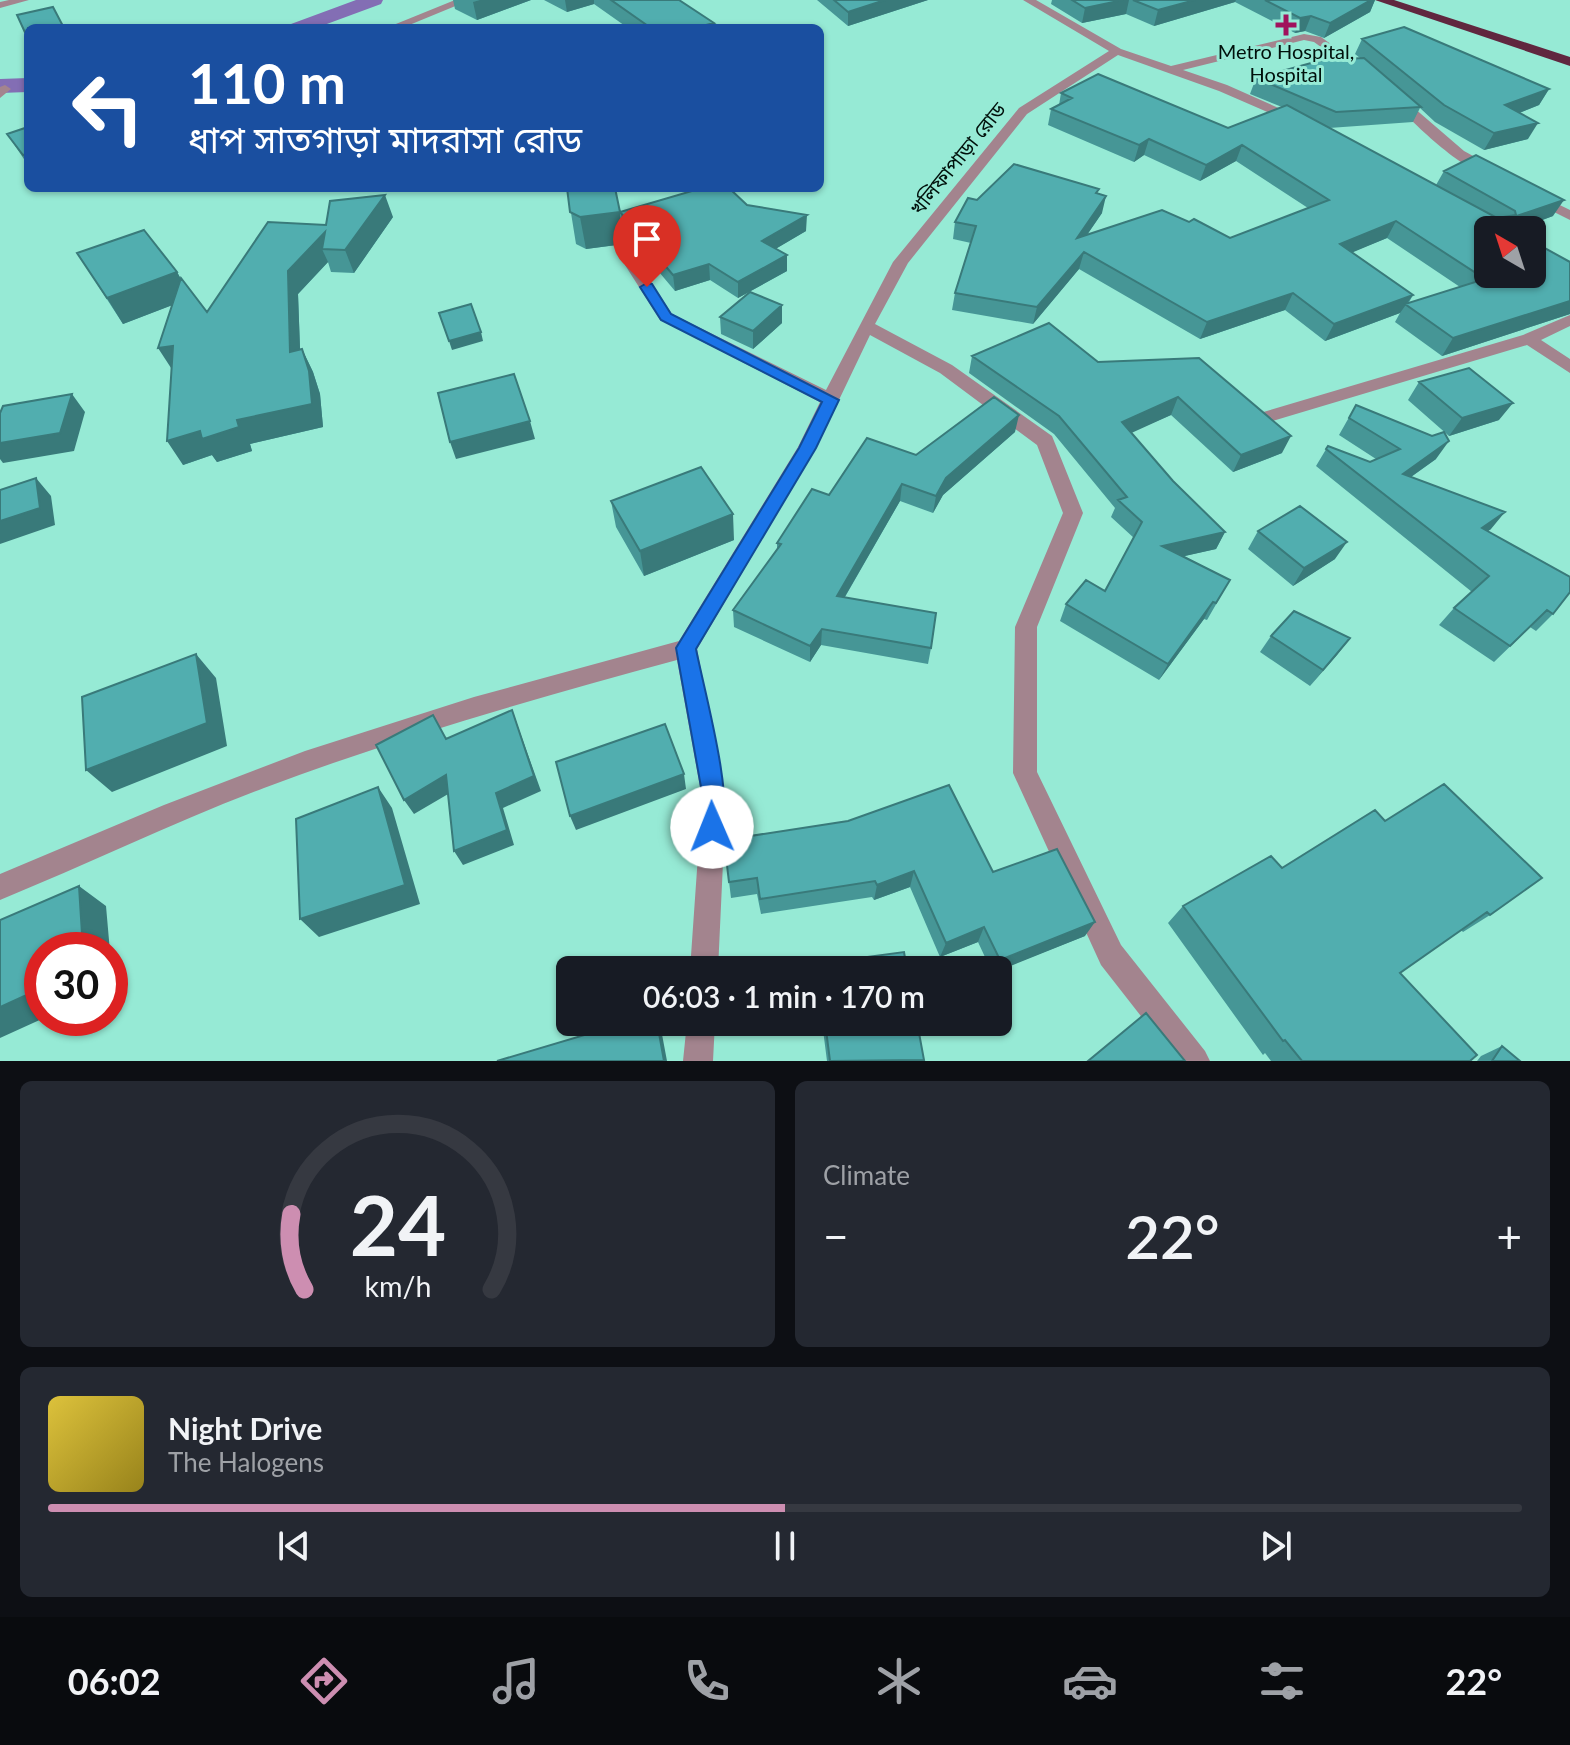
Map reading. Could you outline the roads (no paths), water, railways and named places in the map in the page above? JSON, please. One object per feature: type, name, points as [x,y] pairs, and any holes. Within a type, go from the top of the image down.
[{"type":"highway","points":[[1381,0],[1570,62]]},
{"type":"highway","points":[[1409,0],[1570,52]]},
{"type":"street","points":[[0,5],[24,0]]},
{"type":"street","points":[[402,24],[465,0]]},
{"type":"street","points":[[1028,0],[1117,51],[1173,69],[1310,126]]},
{"type":"street","points":[[1173,69],[1304,37],[1317,39],[1368,74],[1459,154],[1501,177]]},
{"type":"street","name":"খলিফাপাড়া রোড","points":[[686,648],[807,448],[901,262],[1023,111],[1117,51]]},
{"type":"street","points":[[1528,193],[1570,216]]},
{"type":"street","points":[[633,265],[666,317],[831,400]]},
{"type":"street","points":[[1256,420],[1529,339],[1570,320]]},
{"type":"street","points":[[866,326],[946,369],[1045,441],[1073,513],[1026,627],[1025,773],[1111,955],[1195,1061]]},
{"type":"street","points":[[1529,339],[1570,367]]},
{"type":"street","points":[[0,887],[126,831],[348,747],[495,700],[686,648],[714,798],[705,956]]},
{"type":"street","points":[[698,1061],[700,1036]]},
{"type":"waterway","points":[[309,24],[374,0]]},
{"type":"waterway","points":[[0,86],[24,85]]},
{"type":"place","name":"Metro Hospital, Hospital","points":[[1286,25]]}]
